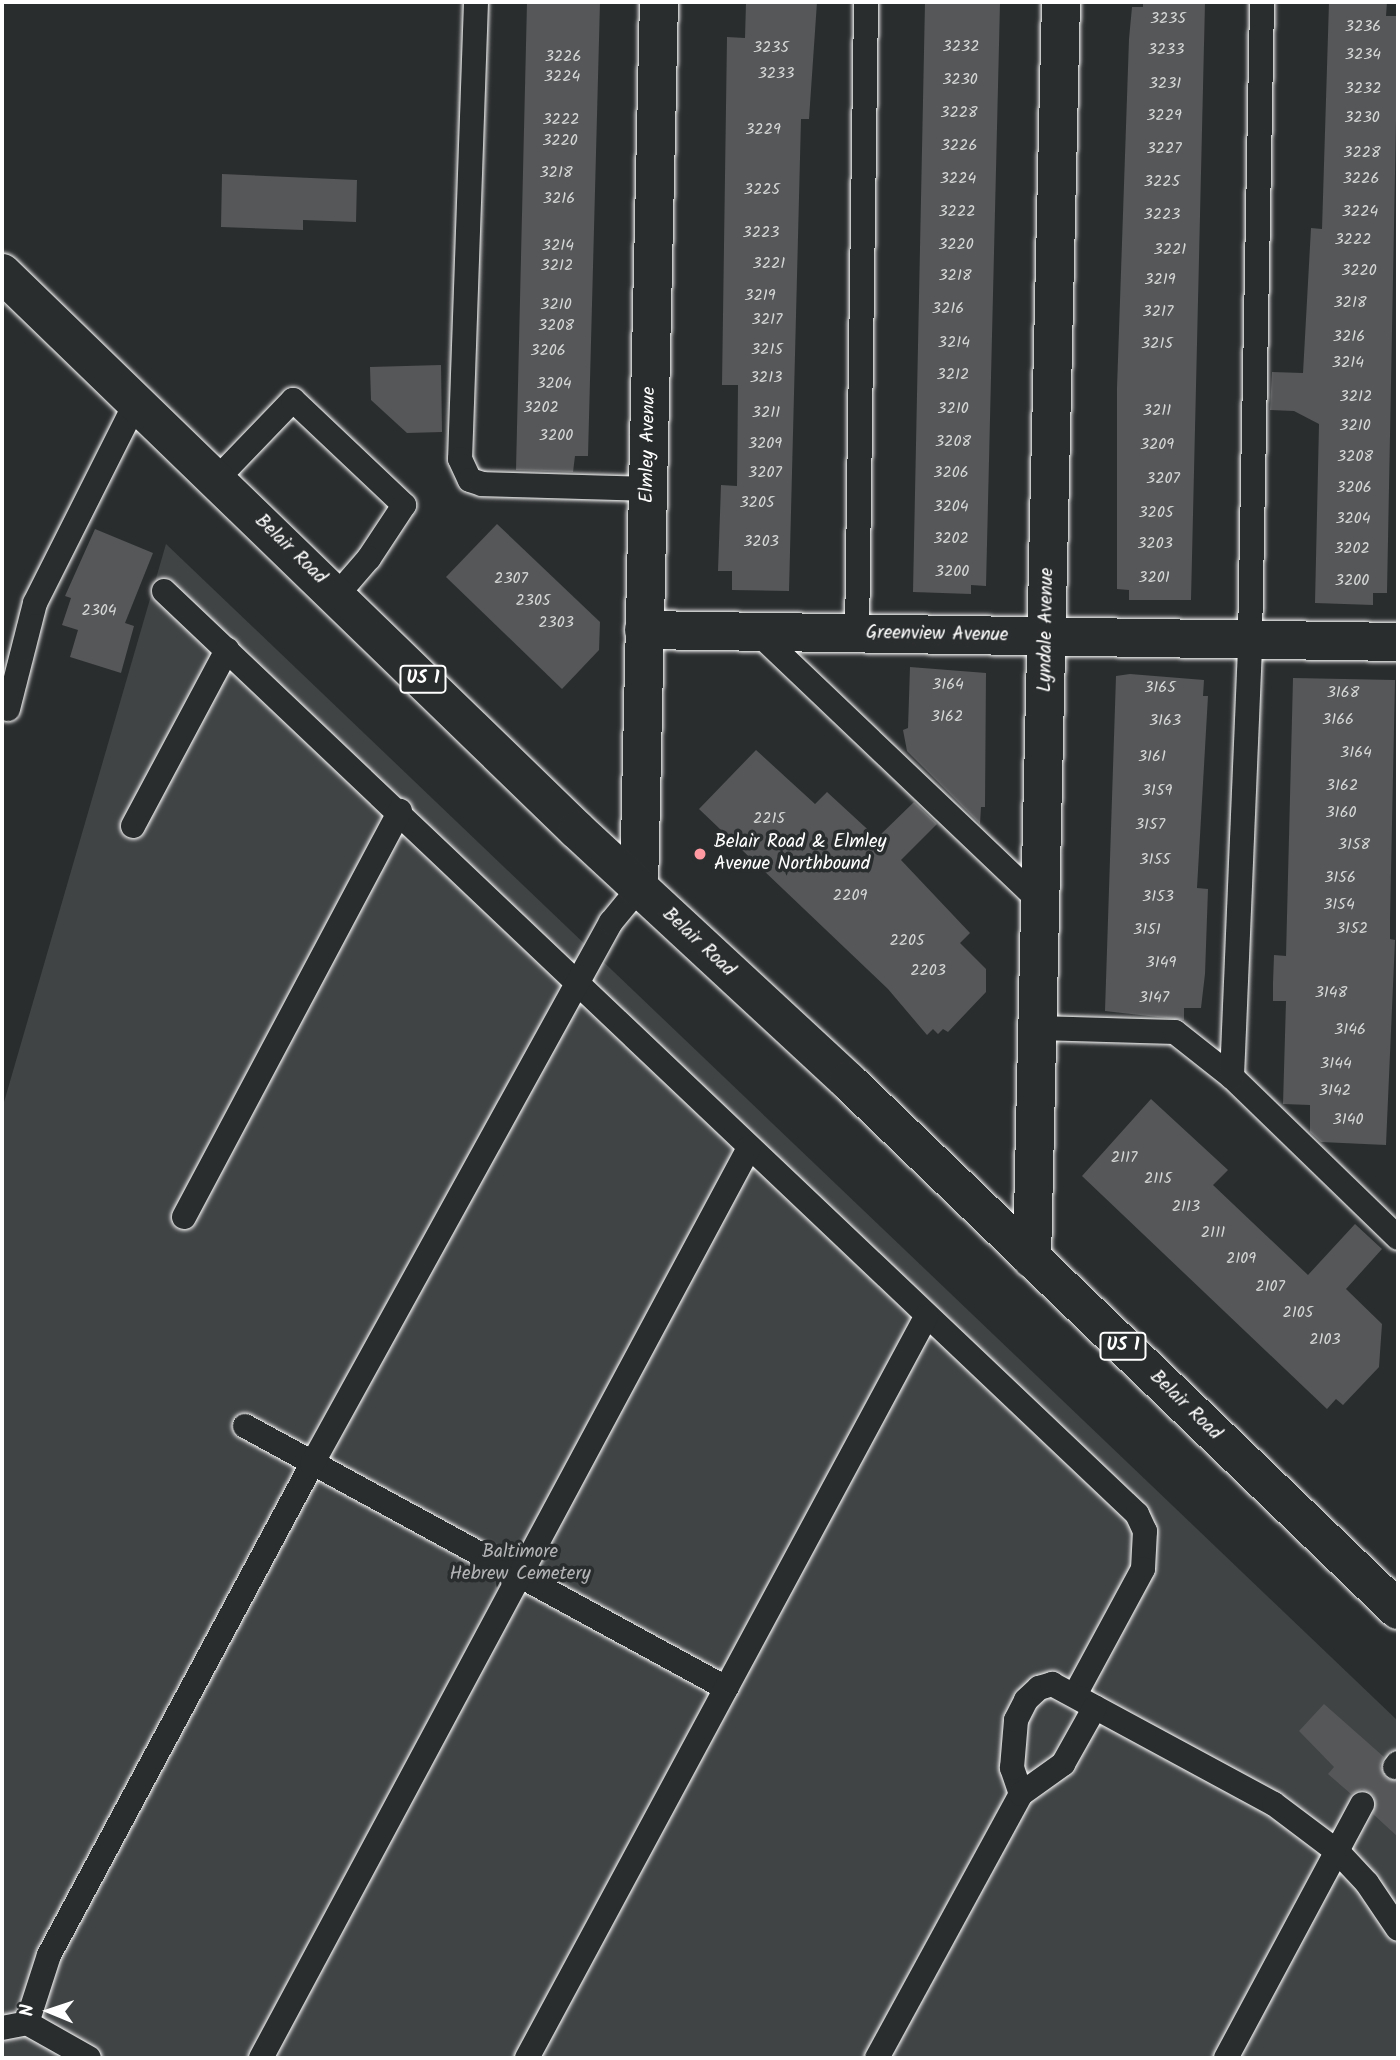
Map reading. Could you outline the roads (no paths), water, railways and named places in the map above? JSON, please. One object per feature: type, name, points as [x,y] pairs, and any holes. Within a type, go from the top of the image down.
[{"type":"street","name":"Elmley Avenue","points":[[639,888],[659,2]]},
{"type":"street","name":"Lyndale Avenue","points":[[1032,1259],[1061,2]]},
{"type":"street","name":"Belair Road","points":[[2,273],[639,888],[1398,1609]]},
{"type":"street","name":"Greenview Avenue","points":[[645,630],[1398,642]]},
{"type":"lane","points":[[476,2],[460,459],[470,480],[482,484],[648,489]]},
{"type":"lane","points":[[858,634],[866,2]]},
{"type":"lane","points":[[1231,1077],[1250,640],[1262,2]]},
{"type":"lane","points":[[216,480],[293,400],[334,438],[404,505],[369,558],[337,595]]},
{"type":"lane","points":[[8,709],[35,603],[136,402]]},
{"type":"lane","points":[[164,591],[400,811],[926,1317],[1137,1514],[1145,1531],[1143,1569],[1085,1700],[1063,1764],[1021,1794],[877,2058]]},
{"type":"lane","points":[[757,632],[1041,902]]},
{"type":"lane","points":[[133,826],[227,650]]},
{"type":"lane","points":[[184,1217],[400,811]]},
{"type":"lane","points":[[27,2023],[49,1955],[312,1464],[611,922],[639,888]]},
{"type":"lane","points":[[1038,1028],[1175,1032],[1231,1077],[1398,1238]]},
{"type":"lane","points":[[261,2058],[750,1148]]},
{"type":"lane","points":[[527,2058],[926,1317]]},
{"type":"lane","points":[[245,1426],[726,1688]]},
{"type":"lane","points":[[1021,1794],[1012,1768],[1012,1738],[1026,1700],[1039,1688],[1052,1684],[1274,1804],[1338,1852],[1367,1883],[1398,1928]]},
{"type":"lane","points":[[1226,2058],[1362,1804]]},
{"type":"lane","points":[[2,2028],[27,2023],[89,2058]]},
{"type":"place","name":"Belair Road & Elmley Avenue Northbound","points":[[700,854]]},
{"type":"park label","name":"Baltimore Hebrew Cemetery","points":[[520,1564]]}]
